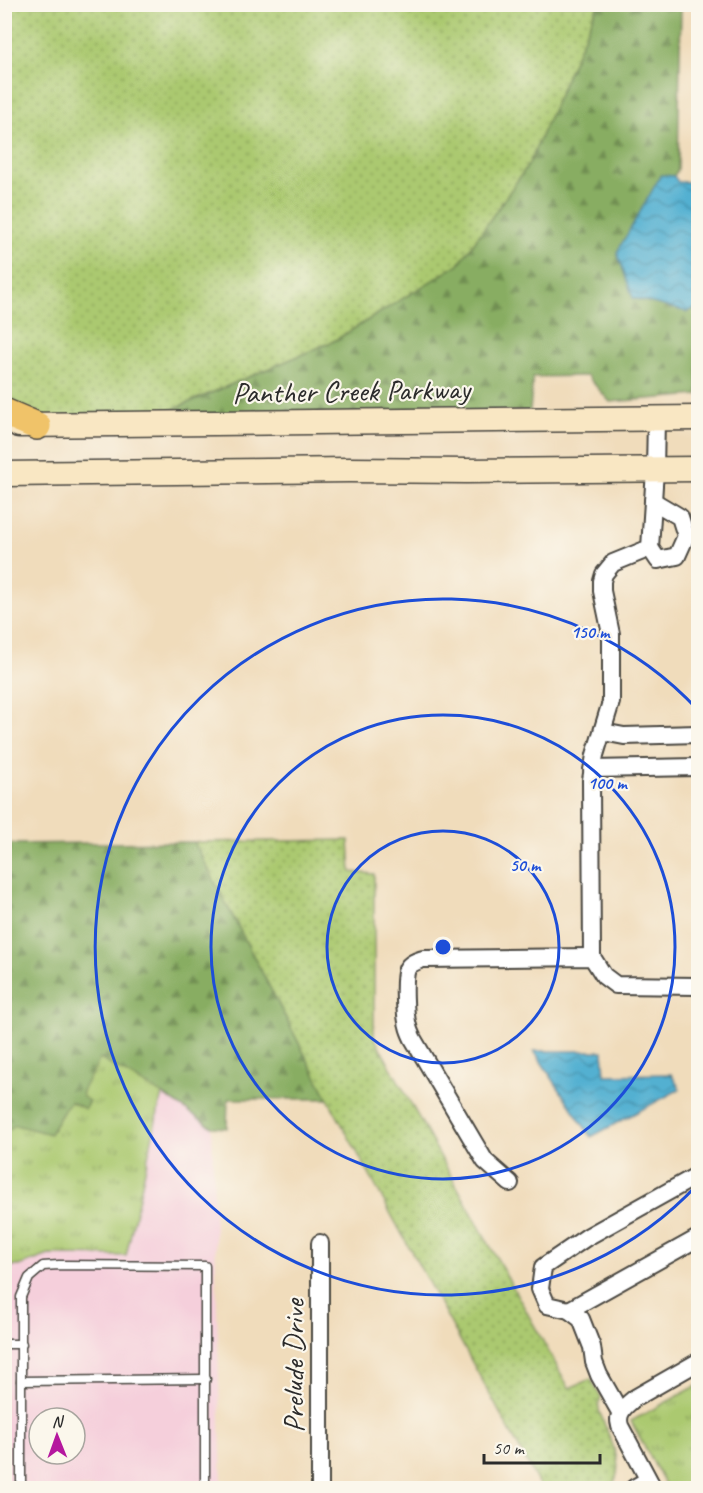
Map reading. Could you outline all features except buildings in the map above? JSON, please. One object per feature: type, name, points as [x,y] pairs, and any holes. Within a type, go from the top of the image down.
[{"type":"main road","points":[[4,412],[37,426]]},
{"type":"main road","name":"Panther Creek Parkway","points":[[4,425],[699,418]]},
{"type":"main road","points":[[4,474],[699,469]]},
{"type":"street","points":[[653,501],[680,517],[686,536],[676,556],[658,560],[650,548],[656,419]]},
{"type":"street","points":[[650,548],[613,563],[604,574],[602,581],[611,642],[611,702],[595,755],[591,780],[592,957],[604,976],[616,985],[699,987]]},
{"type":"street","points":[[603,732],[624,736],[699,734]]},
{"type":"street","points":[[592,769],[699,767]]},
{"type":"street","points":[[510,1183],[485,1161],[413,1039],[406,1017],[407,969],[411,964],[423,959],[592,957]]},
{"type":"street","points":[[620,1412],[599,1375],[592,1347],[581,1319],[569,1310],[547,1305],[540,1289],[543,1267],[587,1237],[699,1175]]},
{"type":"street","points":[[569,1310],[699,1238]]},
{"type":"street","name":"Prelude Drive","points":[[320,1242],[320,1488]]},
{"type":"street","points":[[645,1486],[620,1426],[620,1412],[635,1398],[699,1362]]},
{"type":"lane","points":[[21,1488],[21,1297],[29,1278],[43,1266],[205,1266],[205,1488]]},
{"type":"lane","points":[[4,1344],[22,1344]]},
{"type":"lane","points":[[21,1381],[206,1379]]},
{"type":"shaded area","points":[[162,1094],[212,1127],[222,1488],[5,1488],[5,1266],[19,1266],[49,1255]]},
{"type":"green space","points":[[5,5],[598,5],[529,164],[460,264],[334,341],[145,421],[5,420]]},
{"type":"green space","points":[[598,5],[681,5],[678,169],[674,176],[660,176],[687,312],[698,307],[698,395],[610,402],[587,376],[533,377],[530,411],[145,421],[334,341],[459,264],[529,164]]},
{"type":"green space","points":[[349,840],[351,872],[374,874],[374,1037],[569,1388],[591,1379],[601,1397],[599,1411],[618,1463],[615,1480],[610,1488],[541,1488],[318,1081],[194,842]]},
{"type":"green space","points":[[194,842],[328,1099],[228,1099],[227,1128],[212,1127],[162,1094],[90,1101],[85,1109],[71,1102],[50,1134],[15,1125],[5,1133],[5,844]]},
{"type":"green space","points":[[100,1059],[162,1094],[126,1256],[49,1255],[19,1266],[5,1266],[5,1133],[15,1125],[50,1134],[71,1102],[85,1109],[89,1101],[83,1097],[82,1091]]},
{"type":"green space","points":[[698,1385],[698,1488],[667,1488],[631,1421]]},
{"type":"water","points":[[661,175],[674,176],[678,182],[698,183],[698,307],[687,312],[633,298],[617,252]]},
{"type":"water","points":[[534,1051],[603,1051],[605,1075],[671,1074],[680,1089],[591,1137]]}]
